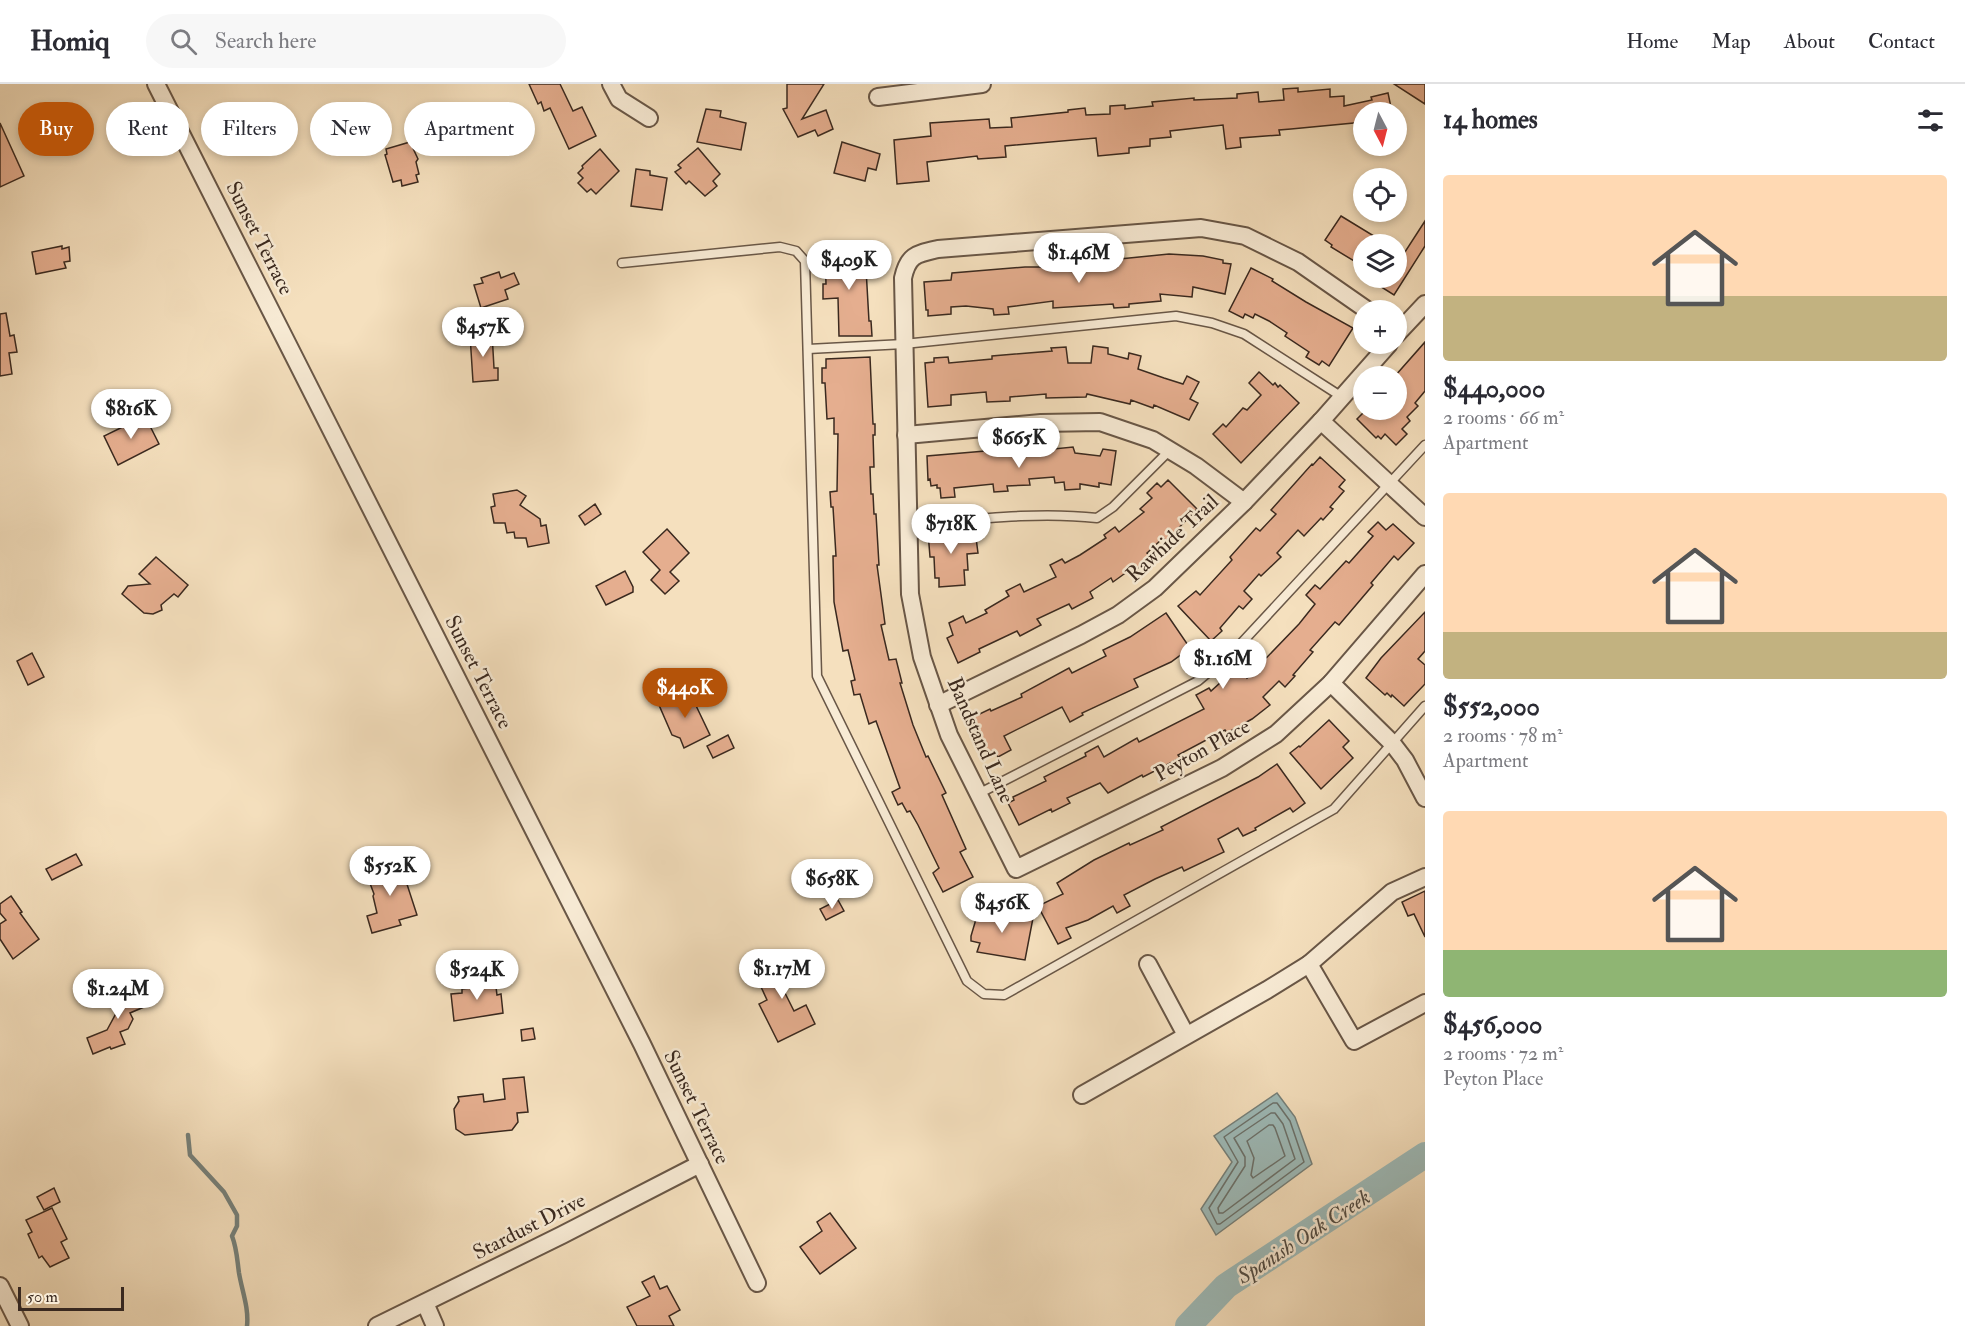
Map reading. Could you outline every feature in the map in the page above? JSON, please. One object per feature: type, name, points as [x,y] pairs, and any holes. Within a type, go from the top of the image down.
[{"type":"street","name":"Sunset Terrace","points":[[156,84],[353,470],[700,1164],[757,1283]]},
{"type":"street","points":[[612,84],[619,99],[649,118]]},
{"type":"street","points":[[878,97],[951,86],[982,84]]},
{"type":"street","name":"Bandstand Lane","points":[[1016,870],[949,735],[922,657],[910,594],[903,278],[906,265],[917,253],[938,249],[1201,228],[1245,236],[1298,262],[1353,300]]},
{"type":"street","name":"Rawhide Trail","points":[[1407,323],[1425,304]]},
{"type":"street","name":"Rawhide Trail","points":[[938,705],[1081,635],[1118,615],[1155,588],[1244,502],[1321,421],[1379,354]]},
{"type":"street","points":[[1321,421],[1425,517]]},
{"type":"street","points":[[906,435],[1041,423],[1100,422],[1153,440],[1196,466],[1244,502]]},
{"type":"street","name":"Peyton Place","points":[[1016,870],[1222,768],[1276,734],[1331,683],[1425,574]]},
{"type":"street","points":[[1331,683],[1392,743],[1405,760],[1425,798]]},
{"type":"street","points":[[1082,1095],[1268,990],[1309,964],[1392,892],[1425,877]]},
{"type":"street","points":[[1148,964],[1186,1035]]},
{"type":"street","points":[[1309,964],[1353,1048],[1425,1003]]},
{"type":"street","name":"Stardust Drive","points":[[378,1326],[700,1164]]},
{"type":"street","points":[[0,1286],[20,1326]]},
{"type":"street","points":[[425,1303],[435,1326]]},
{"type":"lane","points":[[622,263],[780,247],[796,251],[805,261],[817,676],[967,981],[984,994],[1004,995],[1334,809],[1425,706]]},
{"type":"lane","points":[[807,349],[904,344],[1176,316],[1212,323],[1244,333],[1342,397]]},
{"type":"lane","points":[[978,794],[1198,681],[1235,650],[1425,445]]},
{"type":"lane","points":[[907,525],[1024,517],[1097,518],[1113,507],[1170,450]]},
{"type":"water","points":[[1277,1093],[1295,1117],[1312,1164],[1216,1235],[1201,1209],[1232,1162],[1214,1136]]},
{"type":"building","points":[[529,84],[560,84],[573,111],[582,107],[596,136],[569,149],[550,108],[544,111],[541,102],[538,104]]},
{"type":"building","points":[[787,84],[824,84],[802,119],[826,110],[833,129],[818,136],[815,130],[798,137],[783,109],[787,108]]},
{"type":"building","points":[[1394,84],[1425,84],[1425,104]]},
{"type":"building","points":[[1298,88],[1298,92],[1330,89],[1330,97],[1344,96],[1344,106],[1353,104],[1353,123],[1279,130],[1280,135],[1240,138],[1241,147],[1226,149],[1223,125],[1170,131],[1171,137],[1150,139],[1150,146],[1129,148],[1129,153],[1098,156],[1096,138],[1005,146],[1006,157],[978,159],[977,156],[927,162],[929,181],[897,184],[894,140],[931,136],[930,123],[989,119],[990,128],[1012,127],[1011,118],[1085,108],[1086,115],[1110,114],[1110,106],[1125,105],[1125,109],[1153,106],[1152,102],[1194,98],[1194,100],[1237,98],[1237,94],[1258,92],[1259,102],[1284,100],[1283,89]]},
{"type":"building","points":[[1388,93],[1390,102],[1363,102],[1372,100],[1371,97]]},
{"type":"building","points":[[706,109],[721,111],[720,117],[746,123],[741,150],[697,142]]},
{"type":"building","points":[[0,123],[24,176],[0,187]]},
{"type":"building","points":[[842,142],[880,154],[876,170],[868,168],[865,181],[834,173]]},
{"type":"building","points":[[404,144],[404,156],[417,156],[418,182],[402,186],[401,180],[393,182],[385,156],[392,156],[392,147]]},
{"type":"building","points":[[698,148],[720,174],[713,181],[717,186],[705,196],[689,181],[686,184],[675,172],[681,168],[678,165]]},
{"type":"building","points":[[600,149],[619,171],[596,194],[591,189],[587,192],[578,183],[583,178],[578,173]]},
{"type":"building","points":[[636,169],[650,171],[650,175],[667,178],[662,210],[631,206]]},
{"type":"building","points":[[1341,216],[1371,234],[1353,234],[1353,260],[1331,247],[1332,245],[1325,240]]},
{"type":"building","points":[[1425,221],[1425,246],[1407,274],[1407,249]]},
{"type":"building","points":[[62,246],[62,249],[69,247],[70,261],[64,262],[66,268],[36,274],[32,252]]},
{"type":"building","points":[[865,251],[872,336],[839,336],[838,298],[823,299],[823,284],[826,284],[825,253]]},
{"type":"building","points":[[1169,254],[1203,256],[1231,264],[1225,294],[1193,287],[1192,297],[1160,294],[1161,301],[1129,304],[1129,307],[1114,308],[1113,304],[1053,308],[1053,301],[1008,307],[1009,314],[994,315],[993,309],[966,306],[951,307],[951,314],[928,316],[928,310],[926,310],[924,282],[951,280],[952,273],[1025,267],[1070,267],[1070,264]]},
{"type":"building","points":[[1251,268],[1353,328],[1329,366],[1322,361],[1319,365],[1306,357],[1309,352],[1285,336],[1287,333],[1269,321],[1255,314],[1253,318],[1245,314],[1243,318],[1229,311]]},
{"type":"building","points":[[499,272],[501,278],[514,273],[519,284],[505,290],[508,299],[481,308],[474,285],[483,283],[481,278]]},
{"type":"building","points":[[1383,288],[1398,288],[1394,295]]},
{"type":"building","points":[[6,313],[10,336],[14,335],[17,352],[9,353],[12,374],[0,376],[0,314]]},
{"type":"building","points":[[492,333],[494,368],[498,368],[498,380],[473,382],[470,335]]},
{"type":"building","points":[[1425,342],[1425,391],[1415,403],[1418,406],[1407,417],[1407,366],[1404,366]]},
{"type":"building","points":[[1093,346],[1108,348],[1108,354],[1128,359],[1129,353],[1141,356],[1138,369],[1164,378],[1183,384],[1187,376],[1199,382],[1190,399],[1198,403],[1189,420],[1154,405],[1153,408],[1131,400],[1130,404],[1087,394],[1086,397],[1046,398],[1046,394],[1010,397],[1010,401],[987,402],[986,392],[951,395],[951,405],[928,407],[925,363],[934,362],[934,358],[948,357],[949,363],[992,359],[992,356],[1052,351],[1051,348],[1066,347],[1068,363],[1091,363]]},
{"type":"building","points":[[870,357],[873,424],[875,424],[874,467],[870,467],[871,494],[873,494],[874,514],[876,514],[879,565],[877,565],[885,624],[881,625],[889,660],[896,659],[902,683],[900,683],[913,725],[926,757],[928,756],[946,793],[942,795],[966,849],[960,852],[973,877],[943,892],[933,873],[939,868],[918,825],[902,803],[898,805],[892,792],[900,788],[876,721],[869,724],[860,694],[854,695],[851,681],[855,680],[848,650],[843,651],[834,602],[833,556],[836,556],[830,492],[837,491],[838,434],[834,434],[834,418],[827,419],[822,368],[826,368],[826,359]]},
{"type":"building","points":[[1259,372],[1273,385],[1275,383],[1278,387],[1280,385],[1299,403],[1241,463],[1213,434],[1223,424],[1226,427],[1243,408],[1247,410],[1261,395],[1249,383]]},
{"type":"building","points":[[145,416],[159,444],[118,465],[104,436]]},
{"type":"building","points":[[1407,417],[1410,421],[1402,429],[1407,434],[1396,445],[1385,434],[1381,439],[1378,436],[1376,438],[1358,420],[1407,420]]},
{"type":"building","points":[[1073,447],[1075,453],[1100,456],[1103,449],[1116,451],[1111,485],[1099,483],[1099,487],[1080,484],[1080,489],[1065,490],[1064,482],[1055,483],[1054,477],[1029,479],[1030,485],[1007,486],[1008,491],[994,492],[993,484],[954,488],[955,497],[941,498],[940,488],[937,488],[937,485],[931,486],[930,479],[928,480],[927,456],[1009,449],[1034,448],[1034,451]]},
{"type":"building","points":[[1320,457],[1345,480],[1339,487],[1344,491],[1330,507],[1333,509],[1323,520],[1321,518],[1304,536],[1298,530],[1277,553],[1281,557],[1261,576],[1259,574],[1244,591],[1252,599],[1243,609],[1239,606],[1220,628],[1222,631],[1211,641],[1178,606],[1196,591],[1200,595],[1232,560],[1230,557],[1256,528],[1260,531],[1276,514],[1271,510]]},
{"type":"building","points":[[1168,480],[1197,509],[1166,541],[1163,538],[1147,553],[1151,558],[1133,572],[1131,569],[1113,582],[1111,578],[1090,592],[1093,598],[1072,609],[1069,604],[1037,619],[1041,625],[1020,636],[1017,631],[979,649],[980,652],[958,663],[947,638],[953,635],[949,623],[963,616],[966,623],[987,613],[985,610],[1009,596],[1006,591],[1020,584],[1024,592],[1056,577],[1050,565],[1062,559],[1065,563],[1080,555],[1106,538],[1104,535],[1115,527],[1119,532],[1144,512],[1140,509],[1152,498],[1147,493],[1157,483],[1161,487]]},
{"type":"building","points":[[517,490],[526,496],[520,505],[540,519],[541,526],[546,525],[549,543],[528,547],[526,538],[515,538],[514,532],[507,533],[505,523],[494,523],[491,507],[495,506],[493,494]]},
{"type":"building","points":[[595,504],[601,514],[585,525],[579,516]]},
{"type":"building","points":[[1378,522],[1386,530],[1393,524],[1414,543],[1398,560],[1394,556],[1339,625],[1335,622],[1310,650],[1313,652],[1285,687],[1279,681],[1263,697],[1270,705],[1252,719],[1227,733],[1225,730],[1178,755],[1180,758],[1143,777],[1142,775],[1108,793],[1100,783],[1067,798],[1070,803],[1052,812],[1051,809],[1019,825],[1008,803],[1014,800],[1013,797],[1046,781],[1044,777],[1086,756],[1085,753],[1098,746],[1104,757],[1137,738],[1139,742],[1204,709],[1196,695],[1209,688],[1211,691],[1231,673],[1234,676],[1241,670],[1247,678],[1315,604],[1306,595],[1315,585],[1320,589],[1346,561],[1349,563],[1373,536],[1368,532]]},
{"type":"building","points":[[667,529],[689,553],[670,572],[679,581],[665,594],[651,580],[660,570],[643,552]]},
{"type":"building","points":[[970,529],[971,539],[976,538],[978,553],[967,554],[968,570],[964,570],[965,585],[939,587],[939,578],[935,578],[934,557],[930,557],[928,532]]},
{"type":"building","points":[[156,557],[188,585],[178,597],[174,594],[161,605],[162,610],[153,614],[144,613],[122,594],[128,586],[150,584],[139,574]]},
{"type":"building","points":[[625,571],[633,592],[606,605],[596,586]]},
{"type":"building","points":[[1425,612],[1425,651],[1418,659],[1425,665],[1425,684],[1404,706],[1392,695],[1391,697],[1387,693],[1385,695],[1366,678],[1381,658]]},
{"type":"building","points":[[1166,613],[1190,648],[1171,662],[1134,679],[1138,687],[1082,713],[1083,715],[1070,722],[1062,707],[1004,736],[1011,750],[998,757],[994,750],[987,754],[969,719],[1022,697],[1021,694],[1069,668],[1072,673],[1106,656],[1103,650],[1130,637]]},
{"type":"building","points":[[32,653],[44,677],[28,685],[17,661]]},
{"type":"building","points":[[689,691],[710,735],[684,748],[680,738],[672,735],[659,705]]},
{"type":"building","points":[[1329,720],[1349,741],[1343,747],[1353,758],[1321,789],[1290,753],[1300,747]]},
{"type":"building","points":[[728,735],[734,748],[713,758],[707,746]]},
{"type":"building","points":[[1277,764],[1305,803],[1293,812],[1290,808],[1243,836],[1238,828],[1218,839],[1224,852],[1184,871],[1182,867],[1124,895],[1130,906],[1117,913],[1113,906],[1088,920],[1066,928],[1071,938],[1058,944],[1038,906],[1063,894],[1057,883],[1094,860],[1163,830],[1161,827],[1258,777]]},
{"type":"building","points":[[76,854],[82,865],[52,880],[46,869]]},
{"type":"building","points":[[397,860],[417,915],[399,920],[401,925],[372,933],[367,916],[377,913],[374,894],[368,878],[370,872],[381,869],[380,864]]},
{"type":"building","points":[[1425,891],[1425,937],[1414,914],[1408,916],[1402,902]]},
{"type":"building","points":[[11,896],[39,939],[13,959],[0,939],[0,924],[6,920],[0,913],[0,904]]},
{"type":"building","points":[[838,900],[844,911],[826,920],[820,909]]},
{"type":"building","points":[[979,909],[990,912],[991,909],[1033,918],[1025,960],[977,952],[980,943],[971,941],[971,936]]},
{"type":"building","points":[[792,953],[800,969],[778,979],[794,1011],[806,1005],[815,1024],[778,1042],[759,1004],[767,1000],[756,976],[758,974],[756,970]]},
{"type":"building","points":[[495,979],[497,995],[501,994],[503,1013],[454,1021],[451,994],[462,993],[462,989],[478,987],[477,981]]},
{"type":"building","points":[[134,982],[144,1007],[130,1013],[133,1019],[128,1029],[120,1032],[125,1044],[93,1054],[87,1038],[107,1030],[120,1006],[114,991]]},
{"type":"building","points":[[533,1028],[535,1039],[522,1041],[521,1030]]},
{"type":"building","points":[[524,1077],[528,1112],[517,1113],[518,1122],[512,1130],[465,1135],[456,1129],[454,1109],[459,1101],[458,1097],[483,1094],[484,1102],[505,1099],[503,1079]]},
{"type":"building","points":[[54,1188],[60,1202],[44,1210],[37,1197]]},
{"type":"building","points":[[52,1208],[67,1239],[61,1242],[69,1258],[50,1267],[42,1256],[39,1258],[28,1234],[32,1232],[26,1220]]},
{"type":"building","points":[[830,1213],[856,1248],[820,1274],[800,1247],[822,1231],[817,1222]]},
{"type":"building","points":[[654,1276],[660,1289],[667,1286],[680,1310],[669,1316],[674,1326],[637,1326],[627,1307],[650,1296],[642,1282]]},
{"type":"waterway","points":[[188,1135],[190,1155],[224,1192],[237,1215],[237,1226],[232,1236],[246,1306],[247,1326]]},
{"type":"waterway","name":"Spanish Oak Creek","points":[[1188,1326],[1226,1286],[1425,1155]]}]
